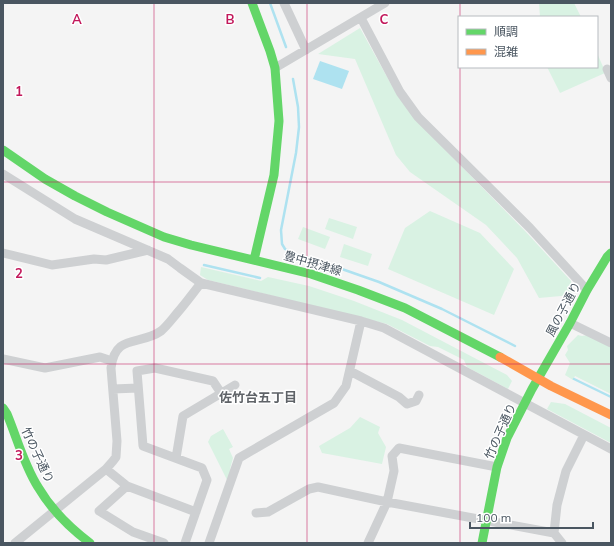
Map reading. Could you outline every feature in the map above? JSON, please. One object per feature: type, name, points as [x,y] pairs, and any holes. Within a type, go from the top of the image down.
[{"type":"street","points":[[252,3],[270,51],[274,68],[279,121],[274,175],[254,260]]},
{"type":"street","points":[[284,3],[306,50]]},
{"type":"street","points":[[274,68],[385,3]]},
{"type":"street","points":[[361,18],[400,92],[418,117],[530,228],[587,290]]},
{"type":"street","name":"豊中摂津線","points":[[3,150],[45,179],[75,196],[164,237],[198,247],[312,274],[405,308],[551,386],[611,416]]},
{"type":"street","points":[[3,175],[75,219],[168,259],[200,283],[362,321],[384,328],[611,449]]},
{"type":"street","points":[[3,253],[52,265],[94,259],[106,260],[148,250]]},
{"type":"street","name":"風の子通り","points":[[538,378],[570,323],[587,290],[611,253]]},
{"type":"street","points":[[15,543],[106,469],[116,457],[117,441],[111,368],[114,354],[120,347],[129,342],[151,336],[160,331],[169,323],[200,283]]},
{"type":"street","points":[[209,543],[238,455],[334,403],[346,386],[362,321]]},
{"type":"street","points":[[570,323],[611,343]]},
{"type":"street","points":[[3,359],[45,368],[100,358],[112,361]]},
{"type":"street","points":[[185,543],[207,480],[202,468],[143,446],[137,372],[155,368],[213,381],[221,393]]},
{"type":"street","points":[[350,371],[399,397],[407,404],[416,401],[419,394]]},
{"type":"street","name":"竹の子通り","points":[[482,543],[497,467],[507,438],[538,378]]},
{"type":"street","points":[[176,458],[183,416],[235,385]]},
{"type":"street","points":[[113,389],[138,388]]},
{"type":"street","name":"竹の子通り","points":[[3,408],[7,414],[38,488],[55,511],[77,533],[90,543]]},
{"type":"street","points":[[554,533],[557,506],[566,471],[584,435]]},
{"type":"street","points":[[368,543],[387,502],[394,471],[392,456],[399,448],[497,467]]},
{"type":"street","points":[[106,469],[127,486],[196,512]]},
{"type":"street","points":[[127,486],[99,511],[133,532],[164,543]]},
{"type":"street","points":[[256,513],[268,512],[310,489],[318,487],[387,502],[554,533],[562,543]]},
{"type":"green space","points":[[539,3],[574,3],[580,16],[540,16]]},
{"type":"green space","points":[[360,28],[397,95],[416,120],[526,232],[571,281],[572,295],[539,298],[517,258],[486,225],[410,172],[396,155],[355,59],[318,54]]},
{"type":"green space","points":[[598,55],[605,73],[560,93],[548,68],[598,68]]},
{"type":"green space","points":[[430,211],[480,233],[514,269],[494,315],[388,269],[405,228]]},
{"type":"green space","points":[[329,218],[357,227],[353,239],[325,229]]},
{"type":"green space","points":[[303,227],[330,237],[325,249],[298,239]]},
{"type":"green space","points":[[344,244],[372,254],[368,266],[340,257]]},
{"type":"green space","points":[[201,267],[261,281],[268,277],[309,286],[354,301],[402,320],[507,375],[512,381],[508,389],[467,367],[464,360],[438,347],[430,346],[387,324],[208,280],[200,275]]},
{"type":"green space","points":[[578,335],[587,335],[611,347],[611,394],[575,376],[573,380],[565,375],[570,363],[565,355],[568,350],[567,346]]},
{"type":"green space","points":[[551,402],[565,404],[611,428],[611,443],[547,409]]},
{"type":"green space","points":[[360,417],[380,427],[378,433],[386,447],[382,464],[322,453],[319,446],[350,428]]},
{"type":"green space","points":[[223,429],[233,447],[229,449],[233,458],[230,469],[233,471],[229,484],[208,442],[211,436]]},
{"type":"water","points":[[320,61],[349,71],[342,89],[313,79]]},
{"type":"waterway","points":[[270,3],[286,47]]},
{"type":"waterway","points":[[293,79],[298,107],[299,127],[296,153],[281,230],[282,244],[285,249],[296,255],[319,261],[379,282],[442,309],[515,346]]},
{"type":"waterway","points":[[204,265],[260,278]]},
{"type":"waterway","points":[[574,379],[611,397]]},
{"type":"traffic: fast","points":[[252,3],[275,68],[279,121],[274,175],[254,260]]},
{"type":"traffic: fast","points":[[3,150],[45,179],[75,196],[164,237],[311,274],[358,290],[405,308],[500,357]]},
{"type":"traffic: fast","points":[[482,543],[497,467],[507,438],[532,389],[587,290],[611,253]]},
{"type":"traffic: fast","points":[[3,408],[7,414],[33,479],[43,495],[61,518],[90,543]]},
{"type":"traffic: slow","points":[[500,357],[551,386],[611,415]]},
{"type":"district","name":"佐竹台五丁目","points":[[258,397]]}]
